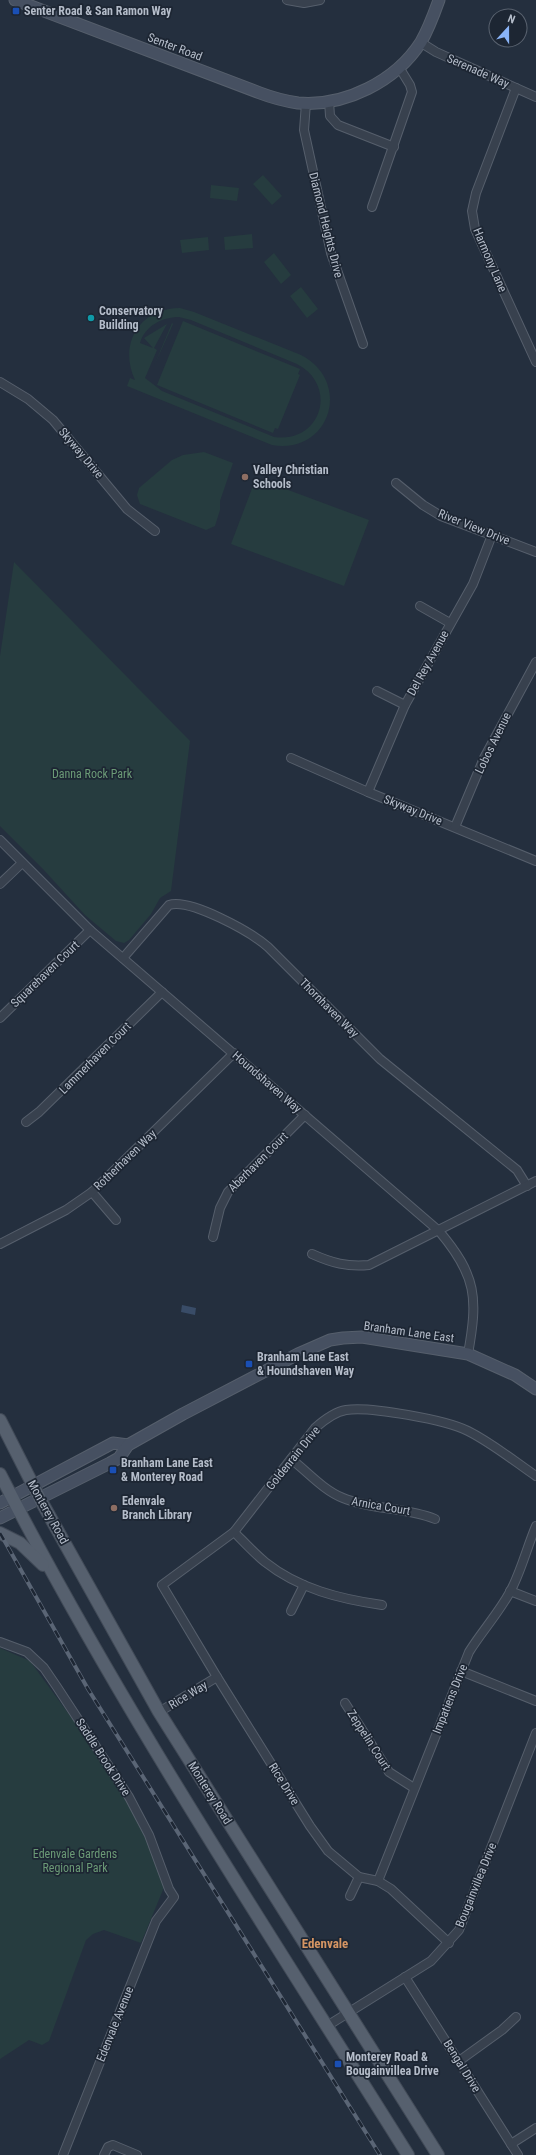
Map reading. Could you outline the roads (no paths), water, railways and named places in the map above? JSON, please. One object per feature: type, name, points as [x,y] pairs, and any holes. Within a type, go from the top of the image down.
[{"type":"main road","name":"Monterey Road","points":[[0,1420],[40,1499],[159,1712],[438,2155]]},
{"type":"main road","name":"Monterey Road","points":[[0,1474],[52,1574],[137,1722],[408,2155]]},
{"type":"main road","points":[[0,1533],[20,1543],[52,1574]]},
{"type":"street","name":"Senter Road","points":[[15,0],[34,3],[260,93],[287,101],[306,103],[329,101],[346,97],[366,89],[399,67],[420,42],[439,0]]},
{"type":"street","points":[[287,0],[304,4],[320,0]]},
{"type":"street","name":"Serenade Way","points":[[420,42],[436,52],[536,97]]},
{"type":"street","points":[[372,207],[412,92],[410,85],[399,67]]},
{"type":"street","name":"Harmony Lane","points":[[516,88],[476,193],[472,211],[475,229],[536,362]]},
{"type":"street","points":[[329,101],[330,116],[338,125],[394,147]]},
{"type":"street","name":"Diamond Heights Drive","points":[[306,103],[304,135],[331,253],[363,344]]},
{"type":"street","name":"Skyway Drive","points":[[0,382],[28,399],[53,420],[127,509],[155,531]]},
{"type":"street","name":"River View Drive","points":[[396,483],[423,505],[441,516],[536,552]]},
{"type":"street","name":"Del Rey Avenue","points":[[368,792],[405,705],[473,584],[492,535]]},
{"type":"street","points":[[420,606],[450,623]]},
{"type":"street","name":"Lobos Avenue","points":[[455,827],[484,758],[536,662]]},
{"type":"street","points":[[377,691],[405,705]]},
{"type":"street","name":"Skyway Drive","points":[[291,758],[368,792],[536,861]]},
{"type":"street","name":"Houndshaven Way","points":[[0,840],[90,930],[439,1231],[455,1250],[467,1273],[473,1293],[475,1310],[468,1354]]},
{"type":"street","points":[[0,884],[22,863]]},
{"type":"street","name":"Thornhaven Way","points":[[123,958],[169,905],[176,902],[185,904],[223,920],[251,934],[268,947],[380,1059],[517,1170],[527,1186]]},
{"type":"street","name":"Squarehaven Court","points":[[0,1018],[90,930]]},
{"type":"street","name":"Lammerhaven Court","points":[[26,1122],[39,1112],[162,992]]},
{"type":"street","name":"Rotherhaven Way","points":[[0,1244],[66,1210],[92,1192],[234,1053]]},
{"type":"street","name":"Aberhaven Court","points":[[213,1237],[220,1208],[228,1192],[305,1115]]},
{"type":"street","points":[[312,1254],[329,1262],[349,1266],[369,1265],[536,1181]]},
{"type":"street","points":[[92,1192],[116,1220]]},
{"type":"street","name":"Branham Lane East","points":[[0,1518],[119,1458],[128,1445],[298,1354],[330,1340],[362,1337],[468,1354],[515,1375],[536,1389]]},
{"type":"street","name":"Goldenrain Drive","points":[[162,1585],[234,1532],[315,1428],[328,1417],[345,1410],[362,1409],[444,1422],[466,1430],[484,1439],[536,1476]]},
{"type":"street","name":"Branham Lane East","points":[[0,1503],[114,1443],[128,1445]]},
{"type":"street","name":"Arnica Court","points":[[291,1459],[326,1489],[343,1498],[361,1503],[419,1512],[435,1519]]},
{"type":"street","name":"Impatiens Drive","points":[[378,1881],[469,1652],[497,1614],[510,1591],[536,1526]]},
{"type":"street","points":[[234,1532],[266,1562],[292,1580],[343,1599],[382,1606]]},
{"type":"street","name":"Rice Drive","points":[[162,1585],[217,1677],[310,1826],[328,1851],[359,1877],[378,1881],[404,1899],[449,1943]]},
{"type":"street","points":[[291,1611],[304,1585]]},
{"type":"street","points":[[510,1591],[536,1601]]},
{"type":"street","name":"Saddle Brook Drive","points":[[0,1642],[27,1652],[44,1668],[57,1687],[129,1796],[150,1835],[169,1889],[174,1897]]},
{"type":"street","points":[[461,1671],[536,1701]]},
{"type":"street","name":"Rice Way","points":[[159,1712],[217,1677]]},
{"type":"street","name":"Zeppelin Court","points":[[345,1703],[389,1772],[414,1788]]},
{"type":"street","name":"Bougainvillea Drive","points":[[327,2026],[431,1961],[449,1943],[459,1930],[536,1733]]},
{"type":"street","points":[[350,1896],[359,1877]]},
{"type":"street","name":"Edenvale Avenue","points":[[63,2155],[156,1921],[174,1897]]},
{"type":"street","name":"Bengal Drive","points":[[406,1977],[518,2155]]},
{"type":"street","points":[[459,2061],[502,2030],[516,2017]]},
{"type":"street","points":[[511,2144],[536,2128]]},
{"type":"street","points":[[104,2155],[108,2147],[113,2145],[137,2155]]},
{"type":"water","points":[[182,1305],[196,1308],[195,1315],[181,1312]]},
{"type":"railway","points":[[0,1533],[88,1689],[380,2155]]},
{"type":"place","name":"Senter Road & San Ramon Way","points":[[16,11]]},
{"type":"place","name":"Conservatory Building","points":[[91,318]]},
{"type":"place","name":"Valley Christian Schools","points":[[245,477]]},
{"type":"place","name":"Branham Lane East & Houndshaven Way","points":[[249,1364]]},
{"type":"place","name":"Branham Lane East & Monterey Road","points":[[113,1470]]},
{"type":"place","name":"Edenvale Branch Library","points":[[114,1508]]},
{"type":"place","name":"Monterey Road & Bougainvillea Drive","points":[[338,2064]]},
{"type":"district","name":"Edenvale","points":[[325,1943]]},
{"type":"park label","name":"Danna Rock Park","points":[[92,774]]},
{"type":"park label","name":"Edenvale Gardens Regional Park","points":[[75,1861]]}]
